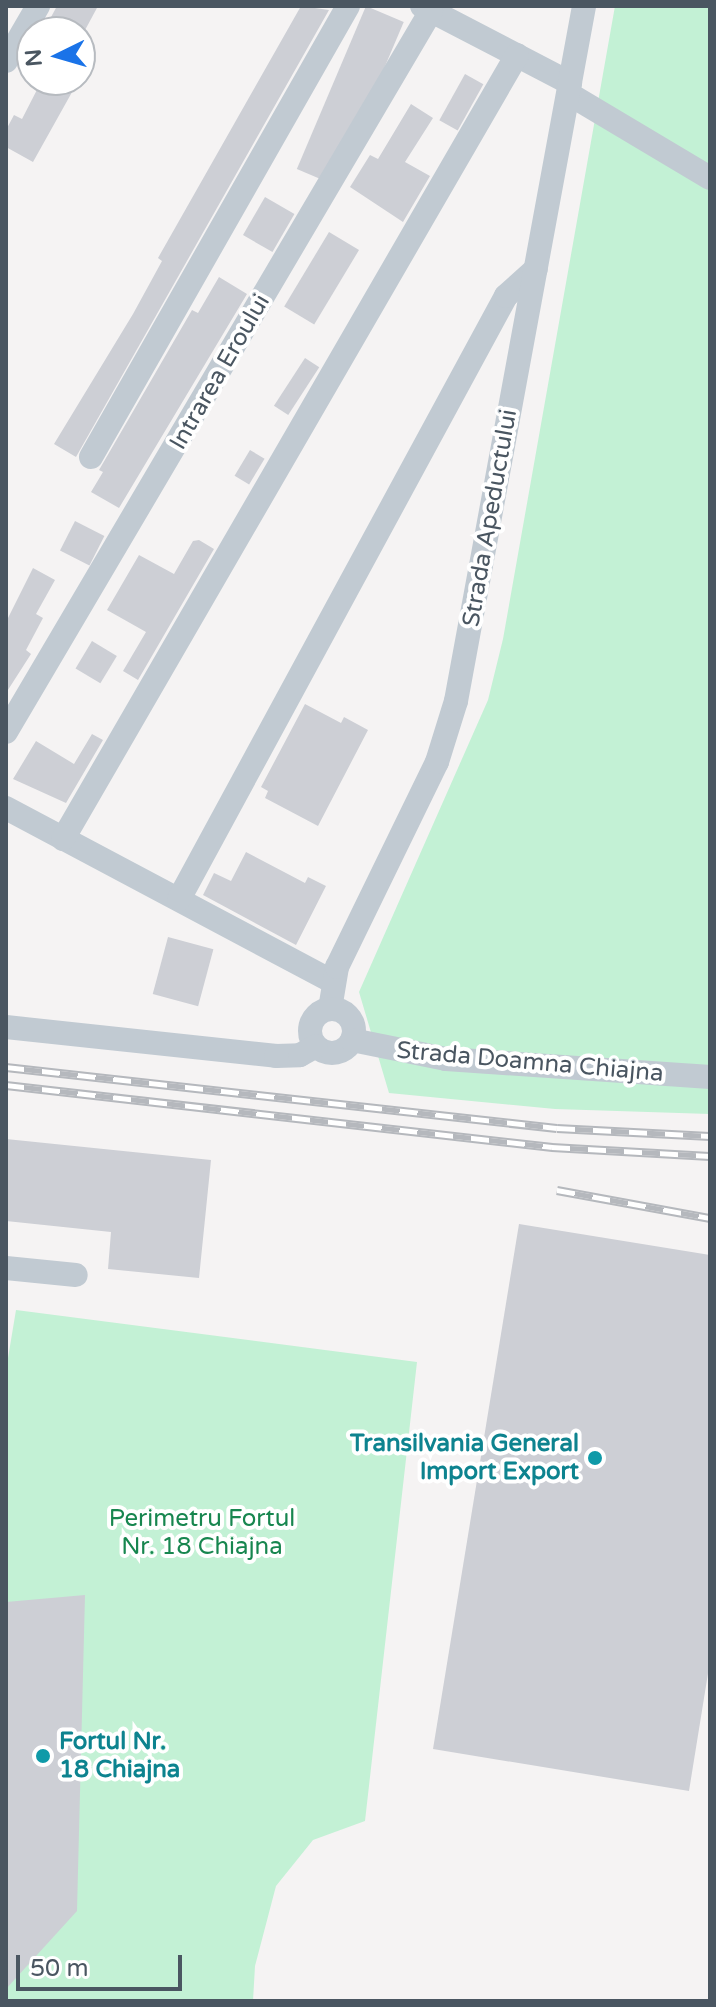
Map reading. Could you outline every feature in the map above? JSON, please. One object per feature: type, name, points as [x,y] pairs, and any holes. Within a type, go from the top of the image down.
[{"type":"street","points":[[6,61],[38,6]]},
{"type":"street","points":[[91,457],[348,6]]},
{"type":"street","name":"Strada Apeductului","points":[[330,1009],[332,981],[448,734],[584,6]]},
{"type":"street","points":[[427,8],[517,55],[710,178]]},
{"type":"street","name":"Intrarea Eroului","points":[[6,732],[427,8]]},
{"type":"street","points":[[63,839],[517,55]]},
{"type":"street","points":[[179,899],[506,296],[536,269]]},
{"type":"street","points":[[6,808],[332,981]]},
{"type":"street","points":[[6,1027],[276,1056],[300,1055],[316,1046],[335,1052],[352,1040],[352,1021],[330,1009],[314,1020],[311,1033],[316,1046]]},
{"type":"street","name":"Strada Doamna Chiajna","points":[[352,1040],[446,1059],[710,1077]]},
{"type":"street","points":[[6,1268],[76,1275]]},
{"type":"green space","points":[[615,6],[710,6],[710,1114],[555,1109],[389,1093],[359,992],[488,700],[503,639]]},
{"type":"green space","name":"Perimetru Fortul Nr. 18 Chiajna","points":[[16,1310],[417,1362],[365,1821],[313,1840],[276,1886],[255,1966],[253,2001],[6,2001],[6,1370]]},
{"type":"building","points":[[57,6],[98,6],[93,16],[52,16]]},
{"type":"building","points":[[301,6],[329,10],[76,457],[54,444],[133,314],[162,261],[158,258]]},
{"type":"building","points":[[366,6],[404,22],[335,185],[297,169]]},
{"type":"building","points":[[465,74],[483,84],[458,131],[439,120]]},
{"type":"building","points":[[34,96],[70,96],[33,162],[6,147],[6,130],[14,115],[22,119]]},
{"type":"building","points":[[411,104],[433,118],[405,162],[430,176],[403,222],[350,187],[370,155],[378,159]]},
{"type":"building","points":[[265,197],[294,214],[272,252],[243,235]]},
{"type":"building","points":[[329,232],[359,250],[314,325],[284,307]]},
{"type":"building","points":[[219,277],[247,294],[119,508],[91,492],[103,472],[99,470],[192,310],[198,313]]},
{"type":"building","points":[[305,358],[319,367],[288,415],[274,406]]},
{"type":"building","points":[[250,450],[265,459],[249,484],[235,476]]},
{"type":"building","points":[[75,521],[104,536],[89,565],[60,550]]},
{"type":"building","points":[[199,540],[214,549],[138,680],[123,671],[146,632],[107,610],[139,555],[174,574],[193,541]]},
{"type":"building","points":[[33,568],[55,580],[36,614],[43,618],[26,650],[31,654],[6,693],[6,622]]},
{"type":"building","points":[[92,641],[117,656],[100,683],[76,668]]},
{"type":"building","points":[[305,704],[341,723],[344,717],[368,730],[318,826],[265,798],[268,791],[261,787]]},
{"type":"building","points":[[92,734],[103,740],[66,803],[13,779],[36,741],[74,764]]},
{"type":"building","points":[[246,852],[305,883],[308,877],[326,886],[296,945],[203,895],[214,873],[231,881]]},
{"type":"building","points":[[168,937],[213,949],[198,1006],[153,994]]},
{"type":"building","points":[[6,1139],[211,1160],[199,1278],[108,1269],[111,1232],[6,1221]]},
{"type":"building","name":"Transilvania General Import Export","points":[[519,1224],[710,1255],[710,1661],[689,1791],[433,1749]]},
{"type":"building","name":"Fortul Nr. 18 Chiajna","points":[[85,1595],[77,1911],[6,1989],[6,1602]]},
{"type":"railway","points":[[6,1067],[557,1128],[710,1136]]},
{"type":"railway","points":[[6,1085],[552,1147],[710,1156]]},
{"type":"railway","points":[[557,1190],[710,1218]]},
{"type":"place","name":"Transilvania General Import Export","points":[[595,1458]]},
{"type":"place","name":"Fortul Nr. 18 Chiajna","points":[[43,1756]]}]
